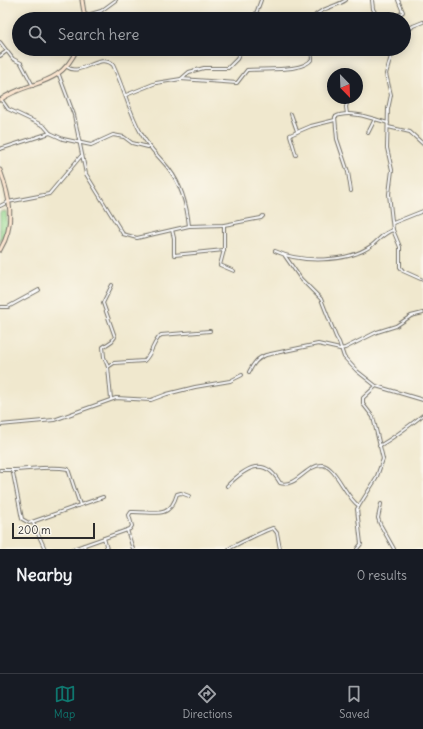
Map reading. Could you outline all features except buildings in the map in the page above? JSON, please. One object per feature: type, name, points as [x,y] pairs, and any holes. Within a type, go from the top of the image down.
[{"type":"street","points":[[82,0],[83,12]]},
{"type":"street","points":[[101,12],[116,0]]},
{"type":"street","points":[[257,12],[261,0]]},
{"type":"street","points":[[319,12],[346,0]]},
{"type":"street","points":[[372,0],[375,12]]},
{"type":"street","points":[[398,0],[403,12]]},
{"type":"street","points":[[411,28],[423,22]]},
{"type":"street","points":[[0,42],[13,59],[21,64],[33,86]]},
{"type":"street","points":[[0,56],[8,51]]},
{"type":"street","points":[[74,56],[67,67],[59,74],[0,99],[8,109],[44,126],[50,133],[63,139],[91,145],[110,135],[124,137],[132,143],[148,147]]},
{"type":"street","points":[[181,79],[189,72],[204,68],[228,68],[239,56]]},
{"type":"street","points":[[125,95],[156,83],[181,79],[238,83],[247,70],[292,68],[306,64],[312,59],[312,56]]},
{"type":"street","points":[[391,56],[386,74],[391,96],[388,109],[386,148],[392,170],[389,188],[393,230],[400,247],[400,267],[403,271],[423,280]]},
{"type":"street","points":[[67,67],[73,70],[102,61],[111,63],[118,76],[133,118],[148,147],[174,176],[185,201],[189,226]]},
{"type":"street","points":[[59,74],[74,115],[81,156],[86,174],[124,234],[137,238],[189,226],[224,225],[261,218],[263,216]]},
{"type":"street","points":[[347,104],[347,114]]},
{"type":"street","points":[[291,114],[297,132]]},
{"type":"street","points":[[296,155],[290,136],[310,126],[334,120],[336,116],[347,114],[388,123]]},
{"type":"street","points":[[368,133],[375,119]]},
{"type":"street","points":[[334,120],[337,139],[348,172],[351,191]]},
{"type":"street","points":[[388,127],[410,132],[423,144]]},
{"type":"street","points":[[0,149],[50,133]]},
{"type":"street","points":[[0,206],[8,202],[49,194],[81,156]]},
{"type":"street","points":[[0,170],[8,202],[10,225],[0,250]]},
{"type":"street","points":[[393,223],[423,211]]},
{"type":"street","points":[[224,225],[224,250],[220,265],[234,271]]},
{"type":"street","points":[[172,230],[174,238],[174,255],[224,250]]},
{"type":"street","points":[[274,251],[285,256],[326,259],[342,258],[357,254],[371,246],[383,234],[393,230]]},
{"type":"street","points":[[285,256],[301,279],[321,299],[339,342],[340,349],[344,357],[357,372],[376,386],[423,400]]},
{"type":"street","points":[[111,400],[108,367],[104,358],[103,347],[115,337],[113,327],[103,303],[112,285]]},
{"type":"street","points":[[0,307],[8,307],[39,290]]},
{"type":"street","points":[[249,372],[252,365],[260,357],[279,351],[318,344],[340,349],[349,347],[377,332],[396,326],[411,316],[423,313]]},
{"type":"street","points":[[108,367],[114,363],[144,361],[150,354],[157,338],[160,335],[210,331]]},
{"type":"street","points":[[0,425],[54,420],[111,400],[151,400],[167,394],[195,387],[230,381],[242,375]]},
{"type":"street","points":[[357,549],[361,544],[357,512],[376,478],[384,458],[379,446],[372,417],[363,402],[363,398],[376,386]]},
{"type":"street","points":[[379,446],[395,437],[399,432],[423,415]]},
{"type":"street","points":[[227,486],[243,473],[260,466],[266,467],[280,483],[283,484],[297,480],[312,467],[324,465],[330,468],[349,497],[359,506]]},
{"type":"street","points":[[0,470],[32,470],[50,467],[68,468],[80,505]]},
{"type":"street","points":[[11,470],[15,478],[22,519],[25,522],[33,523],[103,497]]},
{"type":"street","points":[[72,549],[132,527],[129,515],[132,512],[165,513],[170,509],[177,494],[181,493],[189,496]]},
{"type":"street","points":[[381,504],[378,518],[394,549]]},
{"type":"street","points":[[33,523],[45,549]]},
{"type":"street","points":[[229,549],[273,528],[277,533],[280,549]]},
{"type":"street","points":[[127,530],[133,549]]},
{"type":"street","points":[[104,538],[107,549]]},
{"type":"street","points":[[84,545],[85,549]]},
{"type":"green space","points":[[6,211],[8,227],[0,243],[0,212]]}]
